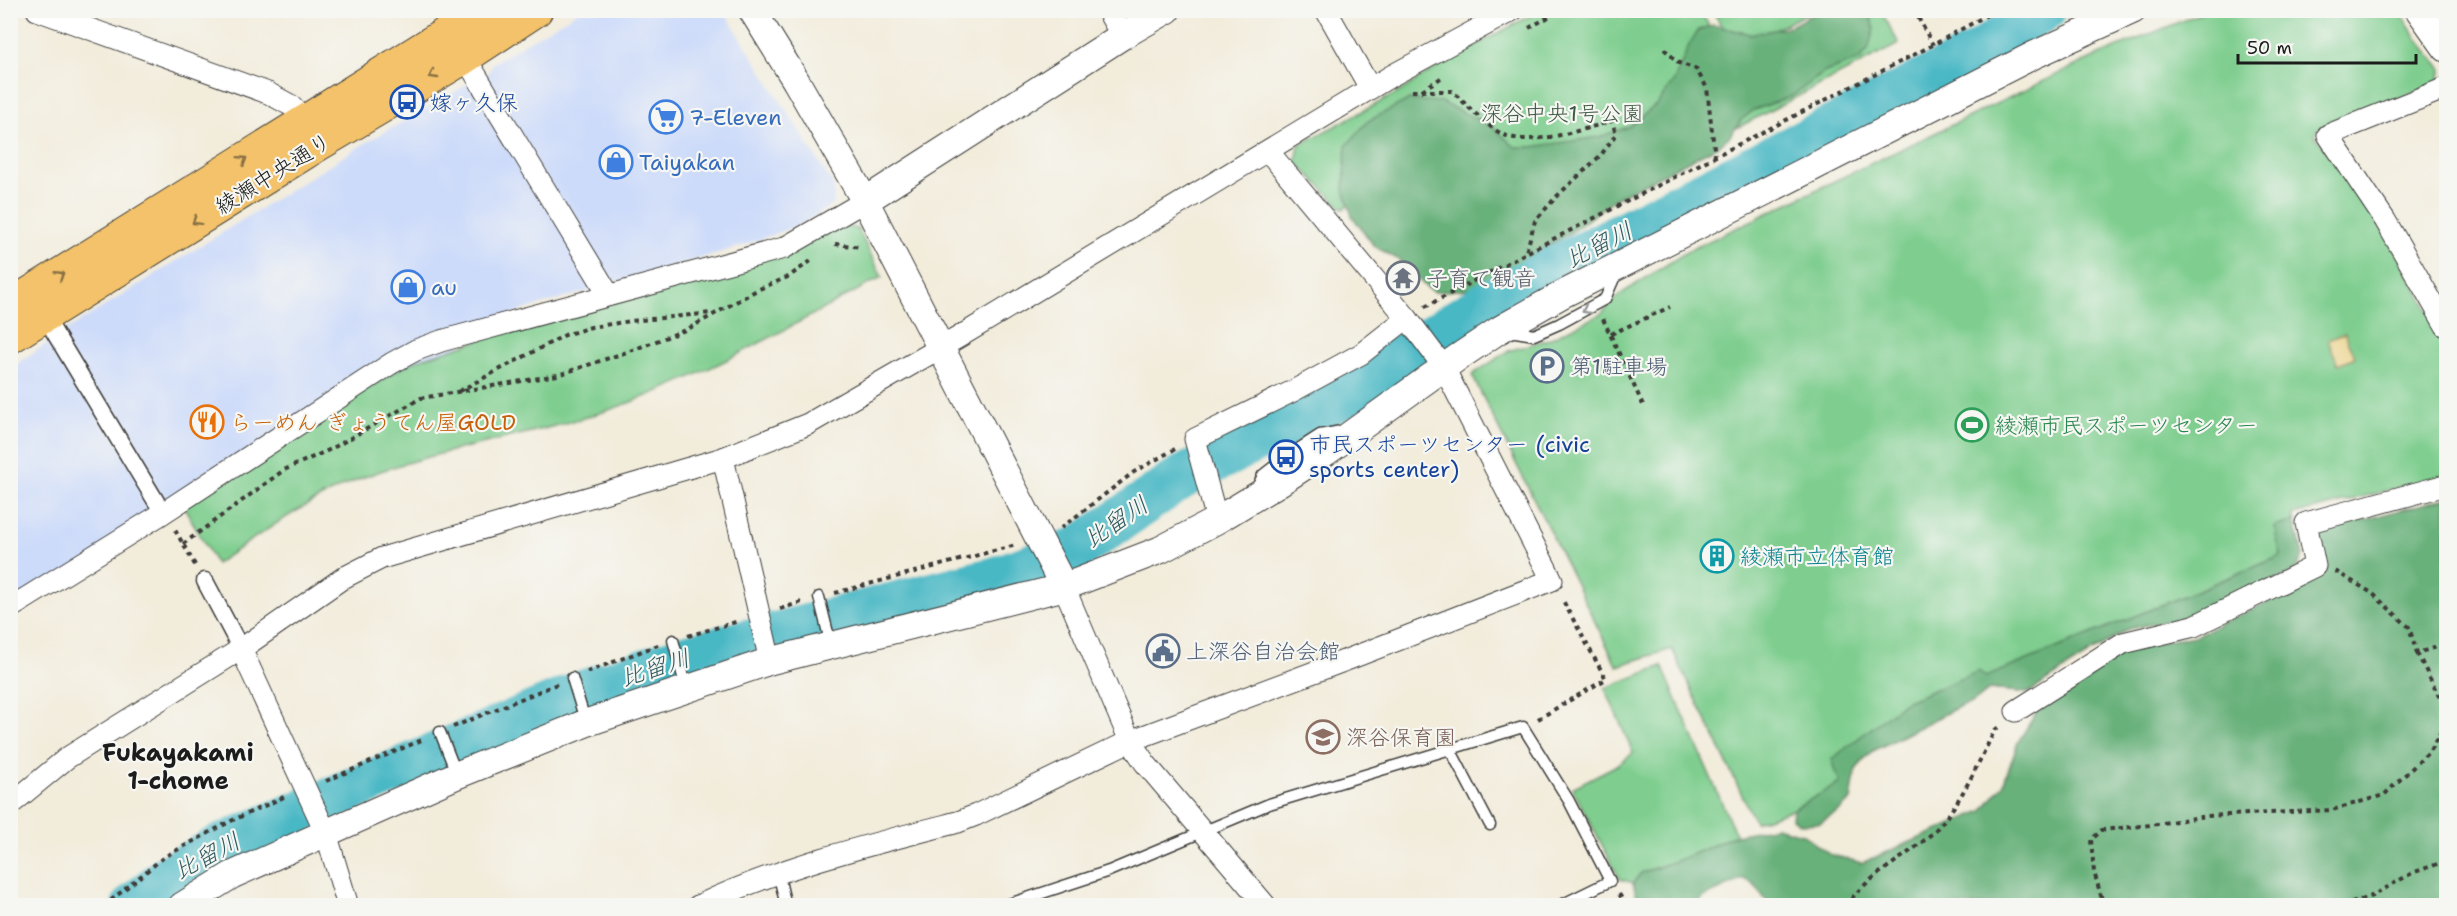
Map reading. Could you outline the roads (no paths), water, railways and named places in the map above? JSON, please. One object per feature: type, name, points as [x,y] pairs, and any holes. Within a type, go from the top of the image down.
[{"type":"main road","name":"綾瀬中央通り","points":[[10,306],[484,10]]},
{"type":"main road","name":"綾瀬中央通り","points":[[10,337],[317,145],[463,58],[536,10]]},
{"type":"street","points":[[38,10],[268,93],[292,106],[305,121]]},
{"type":"street","points":[[752,10],[866,201],[1060,579],[1130,741],[1145,763],[1266,906]]},
{"type":"street","points":[[1107,10],[1122,36]]},
{"type":"street","points":[[10,608],[163,513],[392,363],[416,350],[441,341],[784,248],[866,201],[1122,36],[1167,10]]},
{"type":"street","points":[[1326,10],[1370,88]]},
{"type":"street","points":[[10,805],[67,758],[241,649],[343,578],[382,558],[723,458],[808,424],[941,348],[1370,88],[1513,10]]},
{"type":"street","points":[[182,906],[321,824],[584,717],[768,654],[1060,579],[1160,550],[1217,520],[1326,452],[1356,429],[1437,358],[1499,330],[1619,265],[2034,56],[2133,10]]},
{"type":"street","points":[[2419,10],[2446,48]]},
{"type":"street","points":[[463,58],[474,72],[609,295]]},
{"type":"street","points":[[2446,88],[2328,135],[2385,220],[2446,326]]},
{"type":"street","points":[[698,906],[778,872],[823,857],[958,822],[1130,741],[1552,580],[1437,358],[1268,151]]},
{"type":"street","points":[[1217,520],[1196,445],[1361,354],[1410,323]]},
{"type":"street","points":[[53,330],[163,513]]},
{"type":"street","points":[[723,458],[768,654]]},
{"type":"street","points":[[2016,711],[2123,643],[2194,626],[2315,566],[2306,523],[2446,485]]},
{"type":"street","points":[[205,581],[241,649],[306,788],[321,824],[348,906]]},
{"type":"lane","points":[[819,597],[830,639]]},
{"type":"lane","points":[[673,640],[684,681]]},
{"type":"lane","points":[[572,678],[584,717]]},
{"type":"lane","points":[[1003,906],[1109,871],[1269,804],[1523,727],[1569,801],[1610,881],[1559,906]]},
{"type":"lane","points":[[440,732],[455,770]]},
{"type":"lane","points":[[1450,749],[1490,825]]},
{"type":"lane","points":[[778,872],[786,906]]},
{"type":"waterway","name":"比留川","points":[[133,906],[167,877],[220,846],[577,694],[680,658],[996,578],[1075,550],[1181,478],[1345,396],[1406,352],[1491,300],[1976,54],[2044,10]]},
{"type":"place","name":"嫁ヶ久保","points":[[407,102]]},
{"type":"place","name":"7-Eleven","points":[[666,117]]},
{"type":"place","name":"Taiyakan","points":[[616,162]]},
{"type":"place","name":"子育て観音","points":[[1403,278]]},
{"type":"place","name":"au","points":[[408,287]]},
{"type":"place","name":"第1駐車場","points":[[1547,366]]},
{"type":"place","name":"らーめん ぎょうてん屋GOLD","points":[[207,422]]},
{"type":"place","name":"綾瀬市民スポーツセンター","points":[[1972,425]]},
{"type":"place","name":"市民スポーツセンター (civic sports center)","points":[[1286,457]]},
{"type":"place","name":"綾瀬市立体育館","points":[[1717,556]]},
{"type":"place","name":"上深谷自治会館","points":[[1163,651]]},
{"type":"place","name":"深谷保育園","points":[[1323,737]]},
{"type":"district","name":"Fukayakami 1-chome","points":[[178,767]]},
{"type":"park label","name":"深谷中央1号公園","points":[[1562,113]]}]
